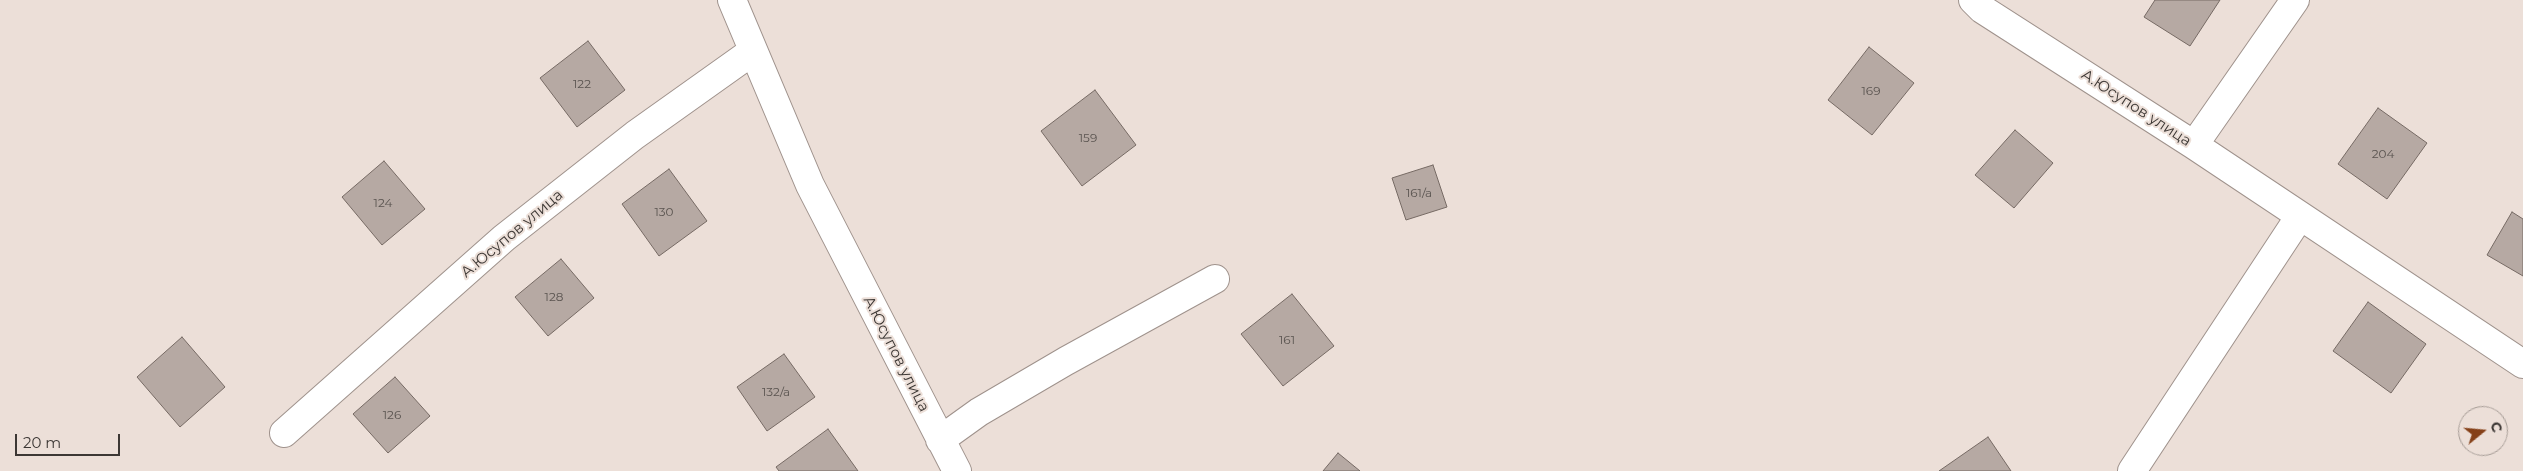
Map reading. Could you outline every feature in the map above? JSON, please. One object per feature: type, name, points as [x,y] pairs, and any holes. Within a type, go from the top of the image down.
[{"type":"street","name":"А.Юсупов улица","points":[[732,0],[810,184],[957,471]]},
{"type":"street","name":"А.Юсупов улица","points":[[1974,0],[1982,9],[2194,146],[2523,364]]},
{"type":"street","points":[[2194,146],[2295,0]]},
{"type":"street","name":"А.Юсупов улица","points":[[284,433],[504,238],[635,136],[753,51]]},
{"type":"street","points":[[2132,471],[2300,216]]},
{"type":"street","points":[[940,440],[979,412],[1215,278]]},
{"type":"building","points":[[2155,0],[2220,0],[2190,46],[2144,17]]},
{"type":"building","points":[[588,41],[625,90],[577,127],[540,78]]},
{"type":"building","points":[[1869,47],[1914,83],[1872,135],[1828,100]]},
{"type":"building","points":[[1095,90],[1136,145],[1082,186],[1041,131]]},
{"type":"building","points":[[2378,108],[2427,143],[2387,199],[2338,164]]},
{"type":"building","points":[[2015,130],[2053,163],[2014,208],[1975,175]]},
{"type":"building","points":[[384,161],[425,209],[382,245],[342,197]]},
{"type":"building","points":[[1433,165],[1447,207],[1406,220],[1392,178]]},
{"type":"building","points":[[669,169],[707,221],[659,256],[622,204]]},
{"type":"building","points":[[2512,212],[2523,219],[2523,276],[2487,255]]},
{"type":"building","points":[[561,259],[594,298],[548,336],[515,297]]},
{"type":"building","points":[[1292,294],[1334,346],[1283,386],[1241,334]]},
{"type":"building","points":[[2368,302],[2426,344],[2391,393],[2333,351]]},
{"type":"building","points":[[182,337],[225,387],[180,427],[137,377]]},
{"type":"building","points":[[784,354],[815,397],[767,431],[737,387]]},
{"type":"building","points":[[395,377],[430,416],[388,453],[353,414]]},
{"type":"building","points":[[828,429],[858,471],[779,471],[776,467]]},
{"type":"building","points":[[1988,437],[2011,471],[1939,471]]},
{"type":"building","points":[[1338,453],[1360,471],[1323,471]]}]
